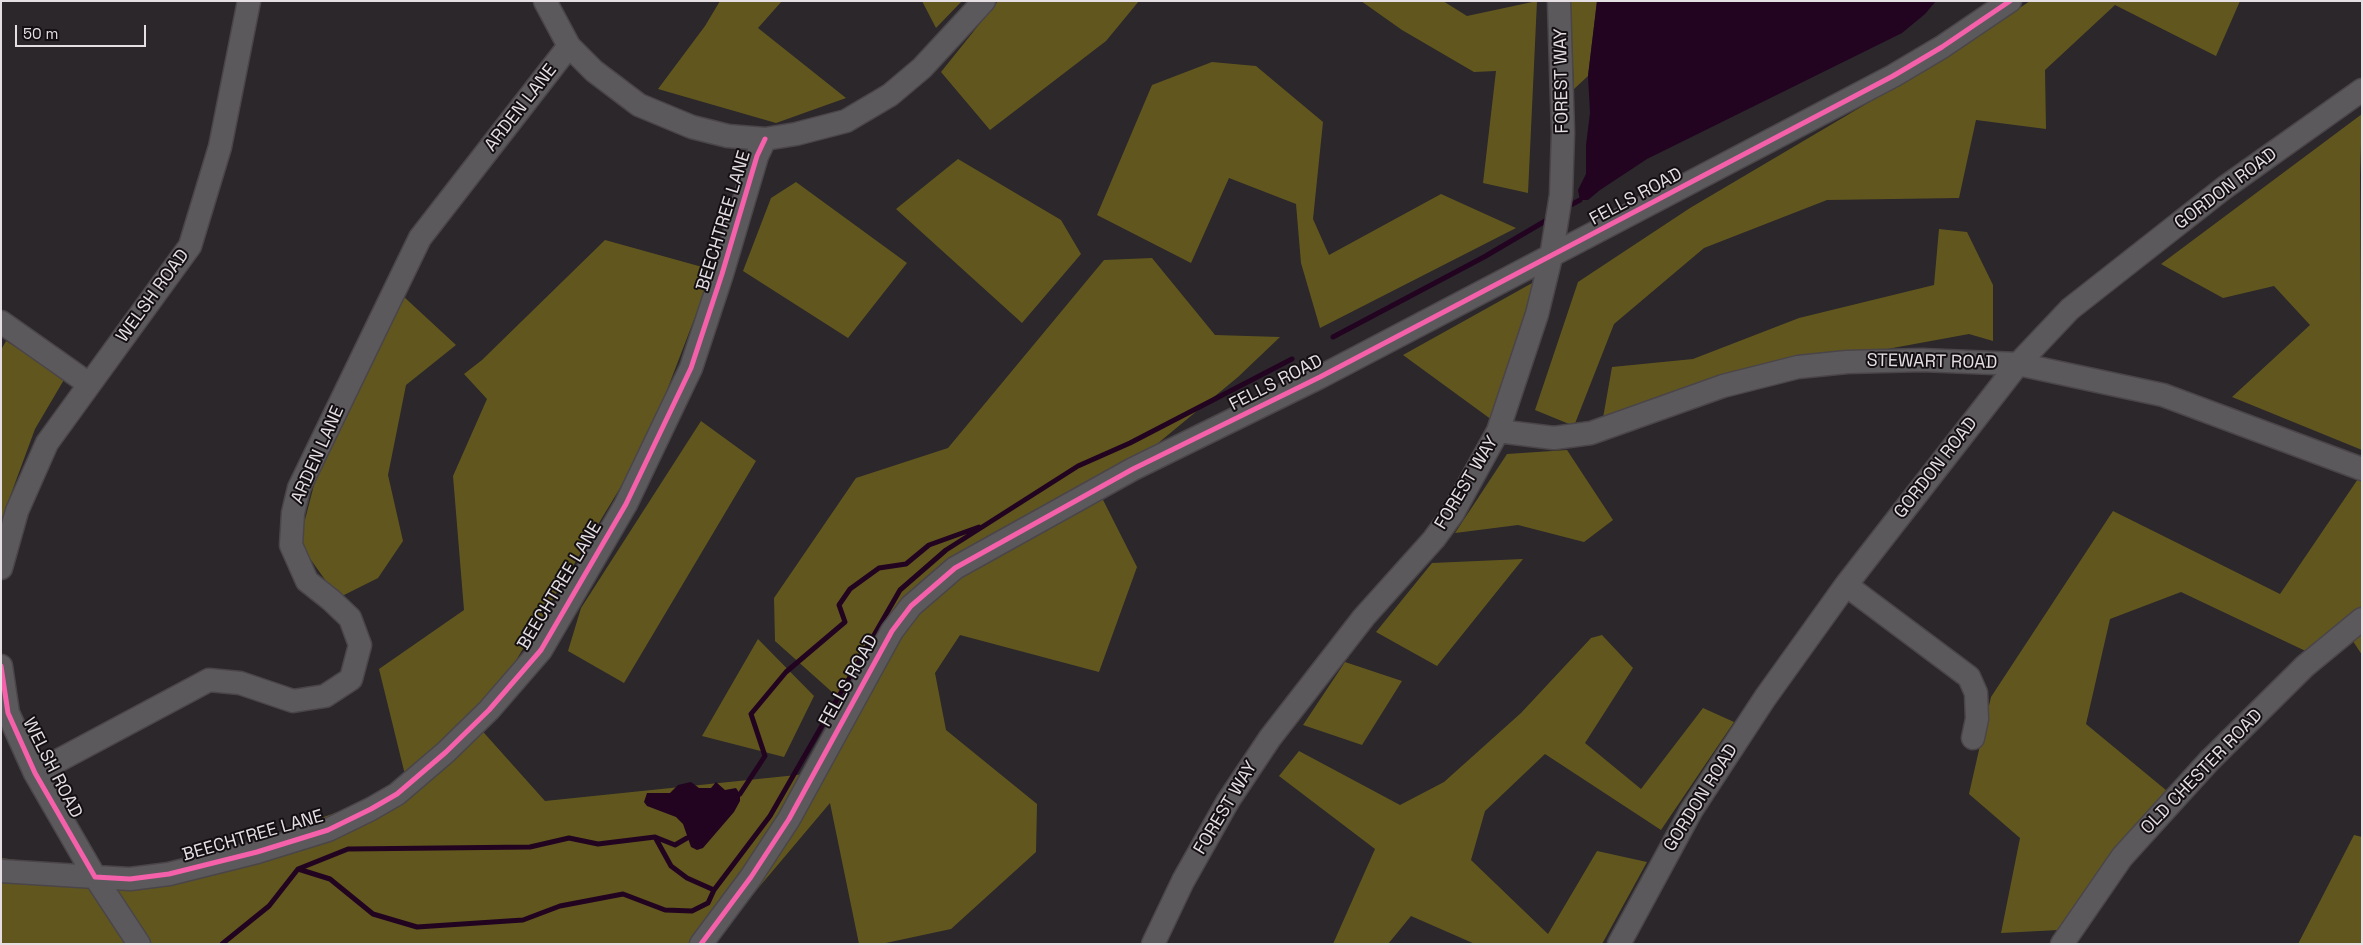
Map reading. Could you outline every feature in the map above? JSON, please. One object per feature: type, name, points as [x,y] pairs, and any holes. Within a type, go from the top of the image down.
[{"type":"street","name":"WELSH ROAD","points":[[1,568],[18,511],[47,443],[190,246],[220,147],[250,1]]},
{"type":"street","points":[[545,1],[569,46],[594,71],[639,105],[692,127],[728,136],[765,139],[846,122],[890,95],[922,68],[984,1]]},
{"type":"street","name":"FOREST WAY","points":[[1153,944],[1183,881],[1228,801],[1265,745],[1364,617],[1428,546],[1453,513],[1498,431],[1537,314],[1551,257],[1561,195],[1563,133],[1559,1]]},
{"type":"street","name":"FELLS ROAD","points":[[701,944],[751,877],[789,819],[892,631],[911,606],[954,568],[1133,469],[1320,377],[1893,76],[1942,47],[2010,1]]},
{"type":"street","name":"ARDEN LANE","points":[[35,773],[208,680],[240,683],[293,700],[325,696],[351,679],[360,645],[350,618],[332,600],[307,581],[292,545],[293,513],[299,488],[420,238],[569,46]]},
{"type":"street","name":"GORDON ROAD","points":[[1619,944],[1691,812],[1765,698],[1846,585],[2018,364],[2078,303],[2224,188],[2362,90]]},
{"type":"street","name":"BEECHTREE LANE","points":[[95,877],[130,879],[169,874],[257,852],[328,830],[397,794],[446,752],[517,679],[541,650],[626,504],[691,368],[716,293],[757,156],[765,139]]},
{"type":"street","points":[[1,322],[89,384]]},
{"type":"street","name":"STEWART ROAD","points":[[1498,431],[1554,438],[1591,433],[1723,386],[1798,367],[1846,362],[1922,360],[2018,364],[2163,395],[2362,469]]},
{"type":"street","points":[[1846,585],[1970,676],[1976,693],[1977,719],[1973,738]]},
{"type":"street","name":"OLD CHESTER ROAD","points":[[2062,944],[2122,857],[2209,761],[2306,666],[2362,619]]},
{"type":"street","name":"WELSH ROAD","points":[[1,666],[8,712],[35,773],[95,877]]},
{"type":"street","points":[[1,871],[95,877],[140,944]]},
{"type":"shaded area","points":[[720,1],[782,1],[758,28],[846,98],[776,123],[658,89],[705,26]]},
{"type":"shaded area","points":[[922,1],[962,1],[936,28]]},
{"type":"shaded area","points":[[998,1],[1139,1],[1106,41],[990,130],[941,72]]},
{"type":"shaded area","points":[[1361,1],[1443,1],[1467,16],[1537,1],[1528,193],[1483,183],[1496,71],[1474,72],[1402,30]]},
{"type":"shaded area","points":[[1570,1],[1597,1],[1588,76],[1574,89]]},
{"type":"shaded area","points":[[1597,1],[1936,1],[1925,14],[1902,33],[1647,159],[1588,200],[1580,200],[1578,190],[1586,174],[1586,145],[1590,113],[1588,76]]},
{"type":"shaded area","points":[[2030,1],[2240,1],[2216,56],[2115,5],[2045,70],[2046,129],[1976,120],[1959,198],[1827,200],[1704,248],[1614,324],[1574,426],[1535,410],[1578,282],[1690,208],[1949,55]]},
{"type":"shaded area","points":[[1212,62],[1256,66],[1323,122],[1313,219],[1329,255],[1441,194],[1516,228],[1320,328],[1301,263],[1296,204],[1229,178],[1191,263],[1097,215],[1152,85]]},
{"type":"shaded area","points":[[2362,114],[2360,175],[2362,450],[2232,397],[2310,325],[2274,286],[2223,298],[2161,264]]},
{"type":"shaded area","points":[[958,159],[1061,220],[1081,254],[1022,323],[896,209]]},
{"type":"shaded area","points":[[796,182],[907,263],[848,338],[743,271],[771,198]]},
{"type":"shaded area","points":[[1939,229],[1967,232],[1993,285],[1993,341],[1969,334],[1702,383],[1603,418],[1612,367],[1693,359],[1799,318],[1934,285]]},
{"type":"shaded area","points":[[605,240],[713,270],[646,445],[477,725],[545,801],[816,773],[851,709],[775,641],[774,598],[856,478],[948,448],[1104,260],[1152,258],[1215,335],[1280,337],[1238,377],[1099,492],[1137,567],[1099,672],[960,635],[935,673],[946,730],[1037,804],[1036,852],[951,929],[881,944],[859,944],[830,803],[711,944],[1,944],[1,858],[155,877],[408,787],[379,669],[464,610],[453,476],[487,399],[464,374],[482,360]]},
{"type":"shaded area","points":[[1534,282],[1492,420],[1403,355]]},
{"type":"shaded area","points":[[403,296],[456,345],[406,385],[388,475],[403,541],[378,578],[338,598],[299,543],[323,450]]},
{"type":"shaded area","points":[[6,341],[65,378],[35,429],[1,521],[1,350]]},
{"type":"shaded area","points":[[701,421],[756,461],[624,683],[568,651],[581,608]]},
{"type":"shaded area","points":[[1567,450],[1613,520],[1584,542],[1518,525],[1455,533],[1507,454]]},
{"type":"shaded area","points":[[2362,473],[2362,655],[2345,629],[2314,655],[2181,592],[2110,619],[2086,724],[2178,800],[2078,929],[2001,933],[2020,838],[1969,794],[1991,697],[2113,511],[2280,594]]},
{"type":"shaded area","points":[[1523,559],[1437,666],[1376,632],[1432,563]]},
{"type":"shaded area","points":[[1602,635],[1633,668],[1585,743],[1641,789],[1703,708],[1734,722],[1661,830],[1545,754],[1485,811],[1471,860],[1548,934],[1597,851],[1647,862],[1602,944],[1475,944],[1411,916],[1388,944],[1333,944],[1375,849],[1279,776],[1299,751],[1400,805],[1444,782],[1521,713],[1591,638]]},
{"type":"shaded area","points":[[758,639],[814,696],[784,757],[702,736]]},
{"type":"shaded area","points":[[1345,662],[1402,681],[1362,745],[1303,725]]},
{"type":"shaded area","points":[[691,782],[699,788],[711,788],[716,782],[725,790],[736,788],[740,794],[740,801],[734,812],[703,848],[697,850],[691,847],[683,824],[676,817],[647,806],[644,802],[647,793],[670,793],[678,785]]},
{"type":"shaded area","points":[[2354,835],[2362,837],[2362,944],[2298,944]]},
{"type":"waterway","points":[[1565,208],[1580,200]]},
{"type":"waterway","points":[[1333,337],[1484,257],[1552,217]]},
{"type":"waterway","points":[[222,944],[269,906],[298,869],[348,849],[530,847],[569,838],[598,844],[655,837],[671,866],[687,878],[714,890],[770,816],[900,590],[946,550],[1078,466],[1130,443],[1292,359]]},
{"type":"waterway","points":[[740,794],[765,756],[751,714],[786,672],[845,622],[839,605],[850,589],[879,568],[906,564],[929,545],[979,527]]},
{"type":"waterway","points":[[655,837],[675,845],[687,838]]},
{"type":"waterway","points":[[298,869],[330,879],[373,914],[417,927],[523,920],[560,906],[623,894],[665,910],[692,911],[708,903],[714,890]]},
{"type":"cycle path","points":[[701,944],[751,877],[789,819],[892,631],[911,606],[955,568],[1133,469],[1320,377],[1893,76],[1942,47],[2010,1]]},
{"type":"cycle path","points":[[1,666],[8,713],[35,773],[95,877],[130,879],[169,874],[257,852],[328,830],[397,794],[446,752],[489,710],[541,650],[626,504],[691,368],[722,274],[757,156],[765,139]]}]
